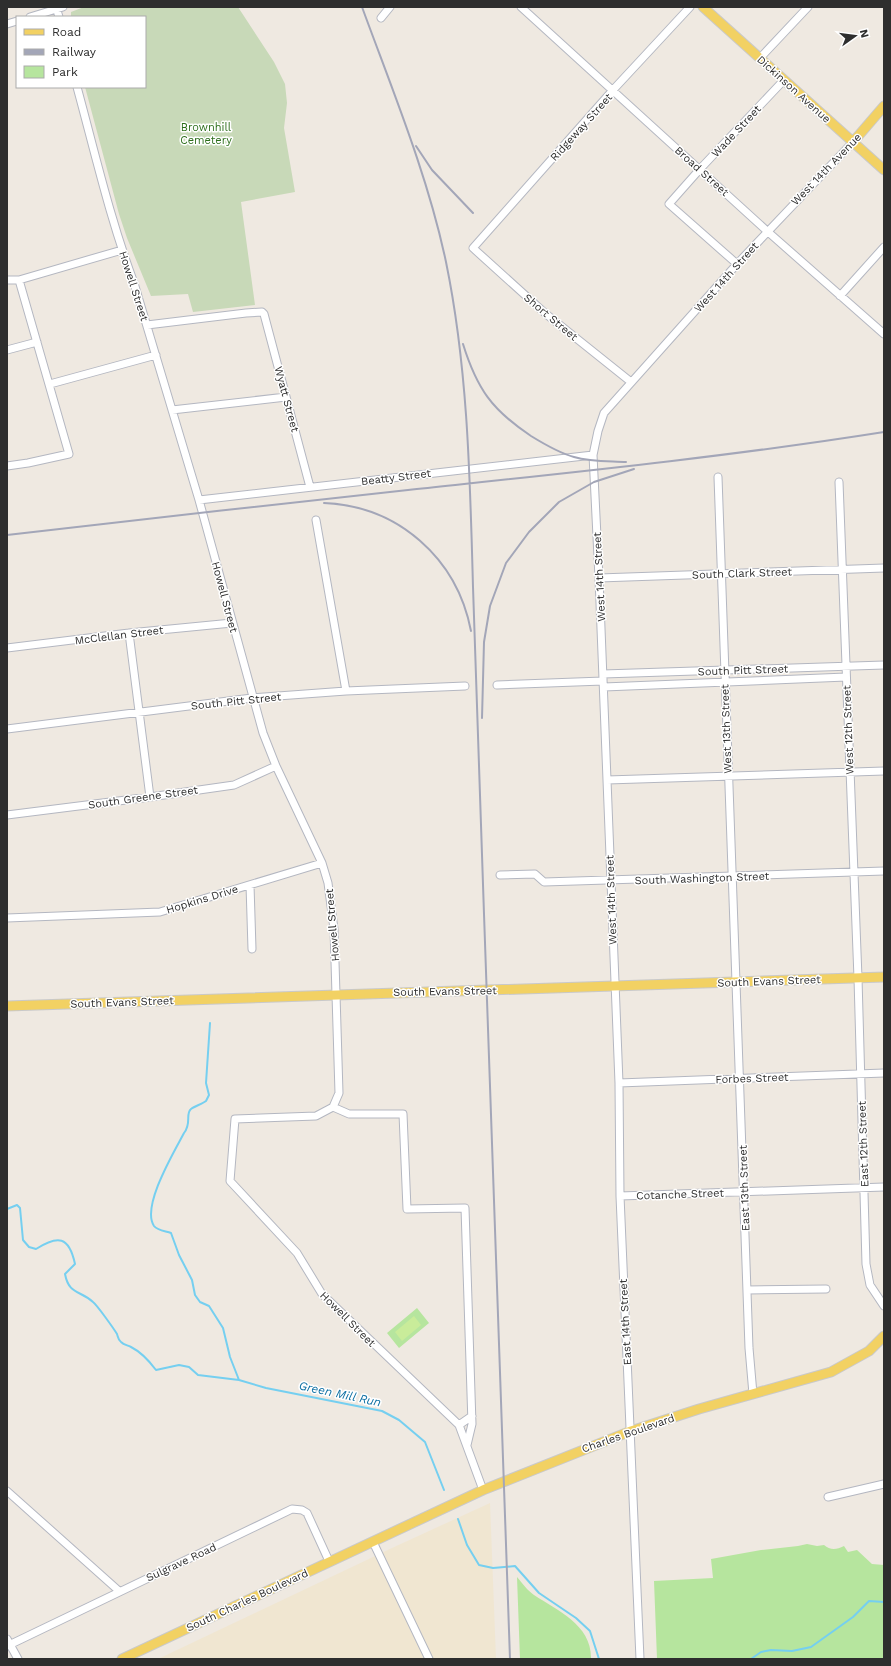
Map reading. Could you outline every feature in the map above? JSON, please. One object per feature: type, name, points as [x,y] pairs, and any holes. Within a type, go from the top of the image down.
[{"type":"main road","name":"Dickinson Avenue","points":[[704,7],[884,170]]},
{"type":"main road","name":"West 14th Avenue","points":[[853,142],[884,106]]},
{"type":"main road","name":"South Evans Street","points":[[7,1006],[884,977]]},
{"type":"main road","name":"Charles Boulevard","points":[[373,1542],[483,1490],[631,1431],[831,1372],[869,1351],[884,1336]]},
{"type":"main road","name":"South Charles Boulevard","points":[[122,1659],[373,1542]]},
{"type":"street","points":[[381,18],[390,7]]},
{"type":"street","name":"Broad Street","points":[[521,7],[767,231],[884,334]]},
{"type":"street","name":"Ridgeway Street","points":[[473,248],[612,91],[690,7]]},
{"type":"street","points":[[760,58],[808,7]]},
{"type":"street","points":[[33,16],[58,8]]},
{"type":"street","name":"Wade Street","points":[[737,264],[669,204],[784,80]]},
{"type":"street","name":"Howell Street","points":[[77,88],[122,250],[147,325],[199,500],[252,698],[263,733],[276,766],[322,864],[328,882],[332,902],[339,1093],[333,1107],[316,1116],[235,1119],[230,1181],[297,1253],[322,1294],[459,1425],[483,1490]]},
{"type":"street","name":"West 14th Avenue","points":[[767,231],[853,142]]},
{"type":"street","name":"West 14th Street","points":[[615,986],[600,578],[593,455],[598,431],[604,413],[767,231]]},
{"type":"street","points":[[840,296],[884,247]]},
{"type":"street","name":"Short Street","points":[[473,248],[546,314],[631,382]]},
{"type":"street","points":[[7,280],[19,280],[122,250]]},
{"type":"street","points":[[7,466],[69,454],[19,280]]},
{"type":"street","name":"Wyatt Street","points":[[147,325],[246,312],[262,312],[264,314],[310,487]]},
{"type":"street","points":[[7,350],[37,342]]},
{"type":"street","points":[[50,384],[156,356]]},
{"type":"street","points":[[172,410],[286,397]]},
{"type":"street","name":"Beatty Street","points":[[199,500],[593,455]]},
{"type":"street","name":"West 13th Street","points":[[718,477],[731,877],[736,982]]},
{"type":"street","name":"West 12th Street","points":[[839,482],[858,978]]},
{"type":"street","points":[[316,520],[346,691]]},
{"type":"street","name":"South Clark Street","points":[[600,578],[884,568]]},
{"type":"street","name":"McClellan Street","points":[[7,648],[129,633],[232,623]]},
{"type":"street","points":[[129,633],[150,797]]},
{"type":"street","name":"South Pitt Street","points":[[603,681],[724,670],[884,665]]},
{"type":"street","name":"South Pitt Street","points":[[497,685],[603,681],[725,682],[846,677]]},
{"type":"street","name":"South Pitt Street","points":[[7,729],[252,698],[346,691],[465,686]]},
{"type":"street","name":"South Greene Street","points":[[7,815],[150,797],[234,784],[276,766]]},
{"type":"street","points":[[607,780],[884,771]]},
{"type":"street","name":"Hopkins Drive","points":[[7,918],[160,912],[322,864]]},
{"type":"street","name":"South Washington Street","points":[[500,874],[535,874],[544,882],[884,871]]},
{"type":"street","points":[[250,885],[252,949]]},
{"type":"street","name":"East 12th Street","points":[[858,978],[866,1264],[870,1285],[884,1306]]},
{"type":"street","name":"East 13th Street","points":[[736,982],[749,1348],[753,1394]]},
{"type":"street","name":"East 14th Street","points":[[615,986],[619,1083],[620,1196],[640,1659]]},
{"type":"street","name":"Forbes Street","points":[[619,1083],[884,1073]]},
{"type":"street","points":[[333,1107],[349,1114],[403,1114],[407,1209],[465,1208],[472,1416],[472,1424],[467,1445]]},
{"type":"street","name":"Cotanche Street","points":[[620,1196],[884,1187]]},
{"type":"street","points":[[747,1290],[826,1289]]},
{"type":"street","points":[[459,1425],[472,1416]]},
{"type":"street","points":[[828,1497],[878,1484],[884,1484]]},
{"type":"street","points":[[7,1491],[119,1591]]},
{"type":"street","name":"Sulgrave Road","points":[[8,1643],[292,1509],[302,1510],[307,1514],[329,1562]]},
{"type":"street","points":[[373,1542],[428,1658]]},
{"type":"street","points":[[8,1643],[18,1659]]},
{"type":"shaded area","points":[[490,1503],[496,1659],[158,1659],[392,1548]]},
{"type":"green space","name":"Brownhill Cemetery","points":[[84,7],[238,7],[274,62],[285,84],[287,103],[284,128],[295,192],[241,202],[255,305],[193,312],[188,294],[151,296],[127,238],[119,214],[85,88],[146,88],[146,16],[71,16],[71,12]]},
{"type":"green space","points":[[417,1308],[429,1323],[399,1348],[387,1333]]},
{"type":"green space","points":[[414,1316],[421,1325],[402,1341],[395,1332]]},
{"type":"green space","points":[[807,1544],[817,1546],[824,1545],[833,1549],[844,1546],[848,1552],[857,1550],[872,1564],[884,1565],[884,1659],[657,1659],[654,1581],[713,1578],[711,1559]]},
{"type":"green space","points":[[517,1577],[532,1593],[563,1613],[580,1628],[590,1647],[591,1659],[520,1659]]},
{"type":"waterway","name":"Green Mill Run","points":[[210,1023],[206,1083],[209,1095],[206,1101],[191,1109],[188,1113],[188,1126],[160,1180],[155,1193],[151,1217],[156,1228],[171,1233],[179,1255],[192,1280],[195,1295],[200,1302],[209,1306],[223,1328],[230,1357],[239,1380]]},
{"type":"waterway","name":"Green Mill Run","points":[[7,1209],[17,1205],[20,1208],[23,1240],[29,1247],[36,1249],[44,1244],[56,1240],[66,1243],[73,1255],[75,1264],[65,1274],[69,1286],[93,1302],[113,1327],[120,1341],[138,1352],[156,1370],[179,1365],[189,1367],[198,1375],[239,1380],[266,1388],[382,1411],[399,1420],[425,1442],[444,1490]]},
{"type":"waterway","name":"Green Mill Run","points":[[458,1519],[467,1545],[479,1565],[493,1568],[515,1566],[539,1593],[576,1618],[590,1631],[599,1659]]},
{"type":"waterway","name":"Green Mill Run","points":[[751,1659],[761,1652],[771,1650],[792,1651],[811,1647],[853,1617],[869,1601],[884,1602]]},
{"type":"railway","points":[[362,7],[430,197],[446,262],[453,302],[459,343],[467,424],[510,1659]]},
{"type":"railway","points":[[416,146],[432,170],[473,213]]},
{"type":"railway","points":[[463,344],[468,360],[480,386],[496,407],[517,426],[557,451],[580,459],[626,462]]},
{"type":"railway","points":[[7,535],[646,464],[884,432]]},
{"type":"railway","points":[[482,718],[484,642],[490,606],[506,563],[529,532],[559,502],[594,482],[634,469]]},
{"type":"railway","points":[[324,503],[351,506],[376,514],[399,526],[420,541],[438,559],[453,581],[464,605],[471,631]]}]
